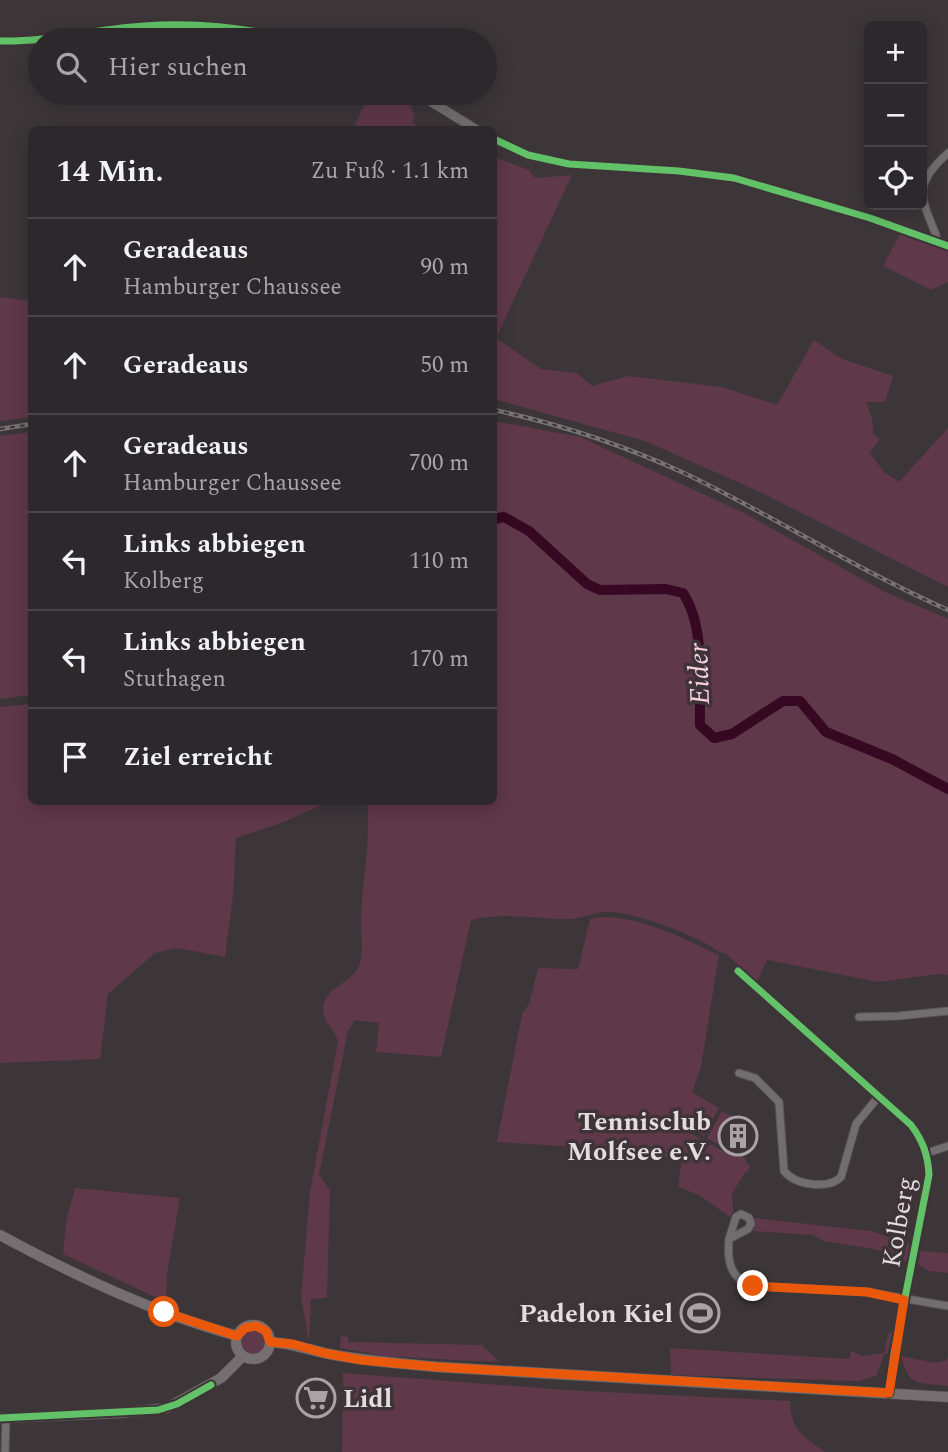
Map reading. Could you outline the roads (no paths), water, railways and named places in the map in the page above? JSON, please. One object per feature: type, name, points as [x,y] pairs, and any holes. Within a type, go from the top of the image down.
[{"type":"main road","points":[[0,1235],[60,1268],[164,1312],[237,1336]]},
{"type":"main road","points":[[256,1326],[266,1331],[270,1342],[268,1351],[261,1357],[252,1359],[243,1356],[237,1347],[237,1336],[245,1328],[256,1326]]},
{"type":"main road","points":[[270,1342],[293,1344],[361,1360],[438,1367],[948,1397]]},
{"type":"main road","points":[[3,1418],[167,1408],[221,1378],[243,1356]]},
{"type":"street","points":[[130,28],[183,25],[216,28]]},
{"type":"street","points":[[0,41],[28,40]]},
{"type":"street","points":[[436,105],[471,126]]},
{"type":"street","points":[[497,140],[528,155],[558,163],[734,178],[870,218],[948,246]]},
{"type":"street","points":[[936,242],[936,235],[922,200],[922,192],[933,166],[948,153]]},
{"type":"street","name":"Kolberg","points":[[738,971],[911,1125],[927,1153],[929,1175],[889,1393]]},
{"type":"street","points":[[859,1017],[948,1011]]},
{"type":"street","points":[[739,1073],[755,1078],[779,1102],[784,1171],[792,1179],[824,1185],[841,1177],[856,1125],[879,1096]]},
{"type":"street","points":[[927,1153],[948,1146]]},
{"type":"street","points":[[729,1239],[731,1270],[743,1283],[753,1286],[867,1292],[948,1306]]},
{"type":"street","points":[[3,1418],[5,1452]]},
{"type":"waterway","name":"Eider","points":[[497,518],[504,517],[529,531],[587,584],[600,590],[666,589],[683,593],[690,607],[698,639],[700,725],[714,738],[732,734],[783,701],[800,701],[826,732],[892,759],[948,789]]},
{"type":"railway","points":[[497,411],[614,444],[684,473],[881,578],[948,610]]},
{"type":"railway","points":[[0,429],[28,425]]},
{"type":"place","name":"Tennisclub Molfsee e.V.","points":[[738,1136]]},
{"type":"place","name":"Padelon Kiel","points":[[700,1313]]},
{"type":"place","name":"Lidl","points":[[316,1398]]}]
